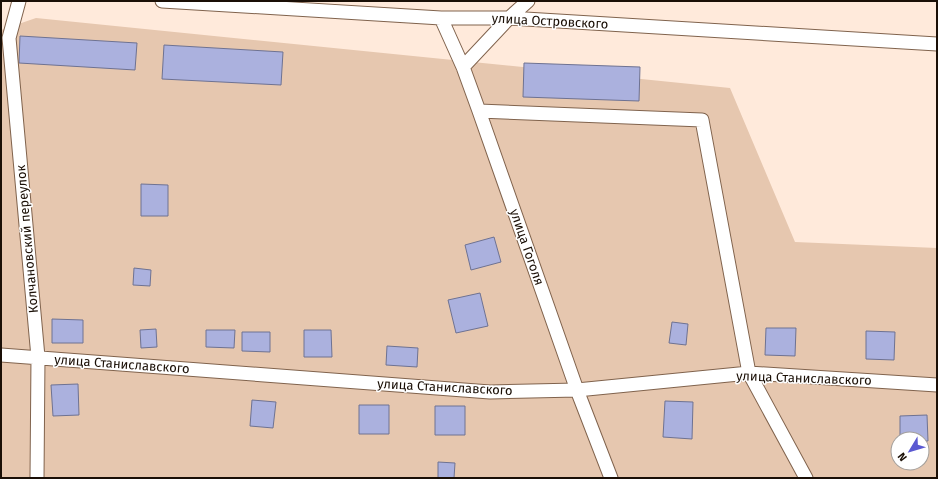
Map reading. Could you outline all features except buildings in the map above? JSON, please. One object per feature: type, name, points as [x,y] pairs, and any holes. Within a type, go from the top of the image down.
[{"type":"street","name":"Колчановский переулок","points":[[19,1],[9,38],[38,357],[37,478]]},
{"type":"street","name":"улица Островского","points":[[162,1],[442,18],[510,18],[937,44]]},
{"type":"street","points":[[462,67],[528,1]]},
{"type":"street","name":"улица Гоголя","points":[[442,18],[479,111],[578,390],[611,478]]},
{"type":"street","points":[[479,111],[702,120],[749,373],[806,478]]},
{"type":"street","name":"улица Станиславского","points":[[1,355],[490,392],[578,390],[749,373],[937,385]]},
{"type":"shaded area","points":[[36,18],[730,88],[795,242],[937,248],[937,478],[1,478],[1,30]]}]
